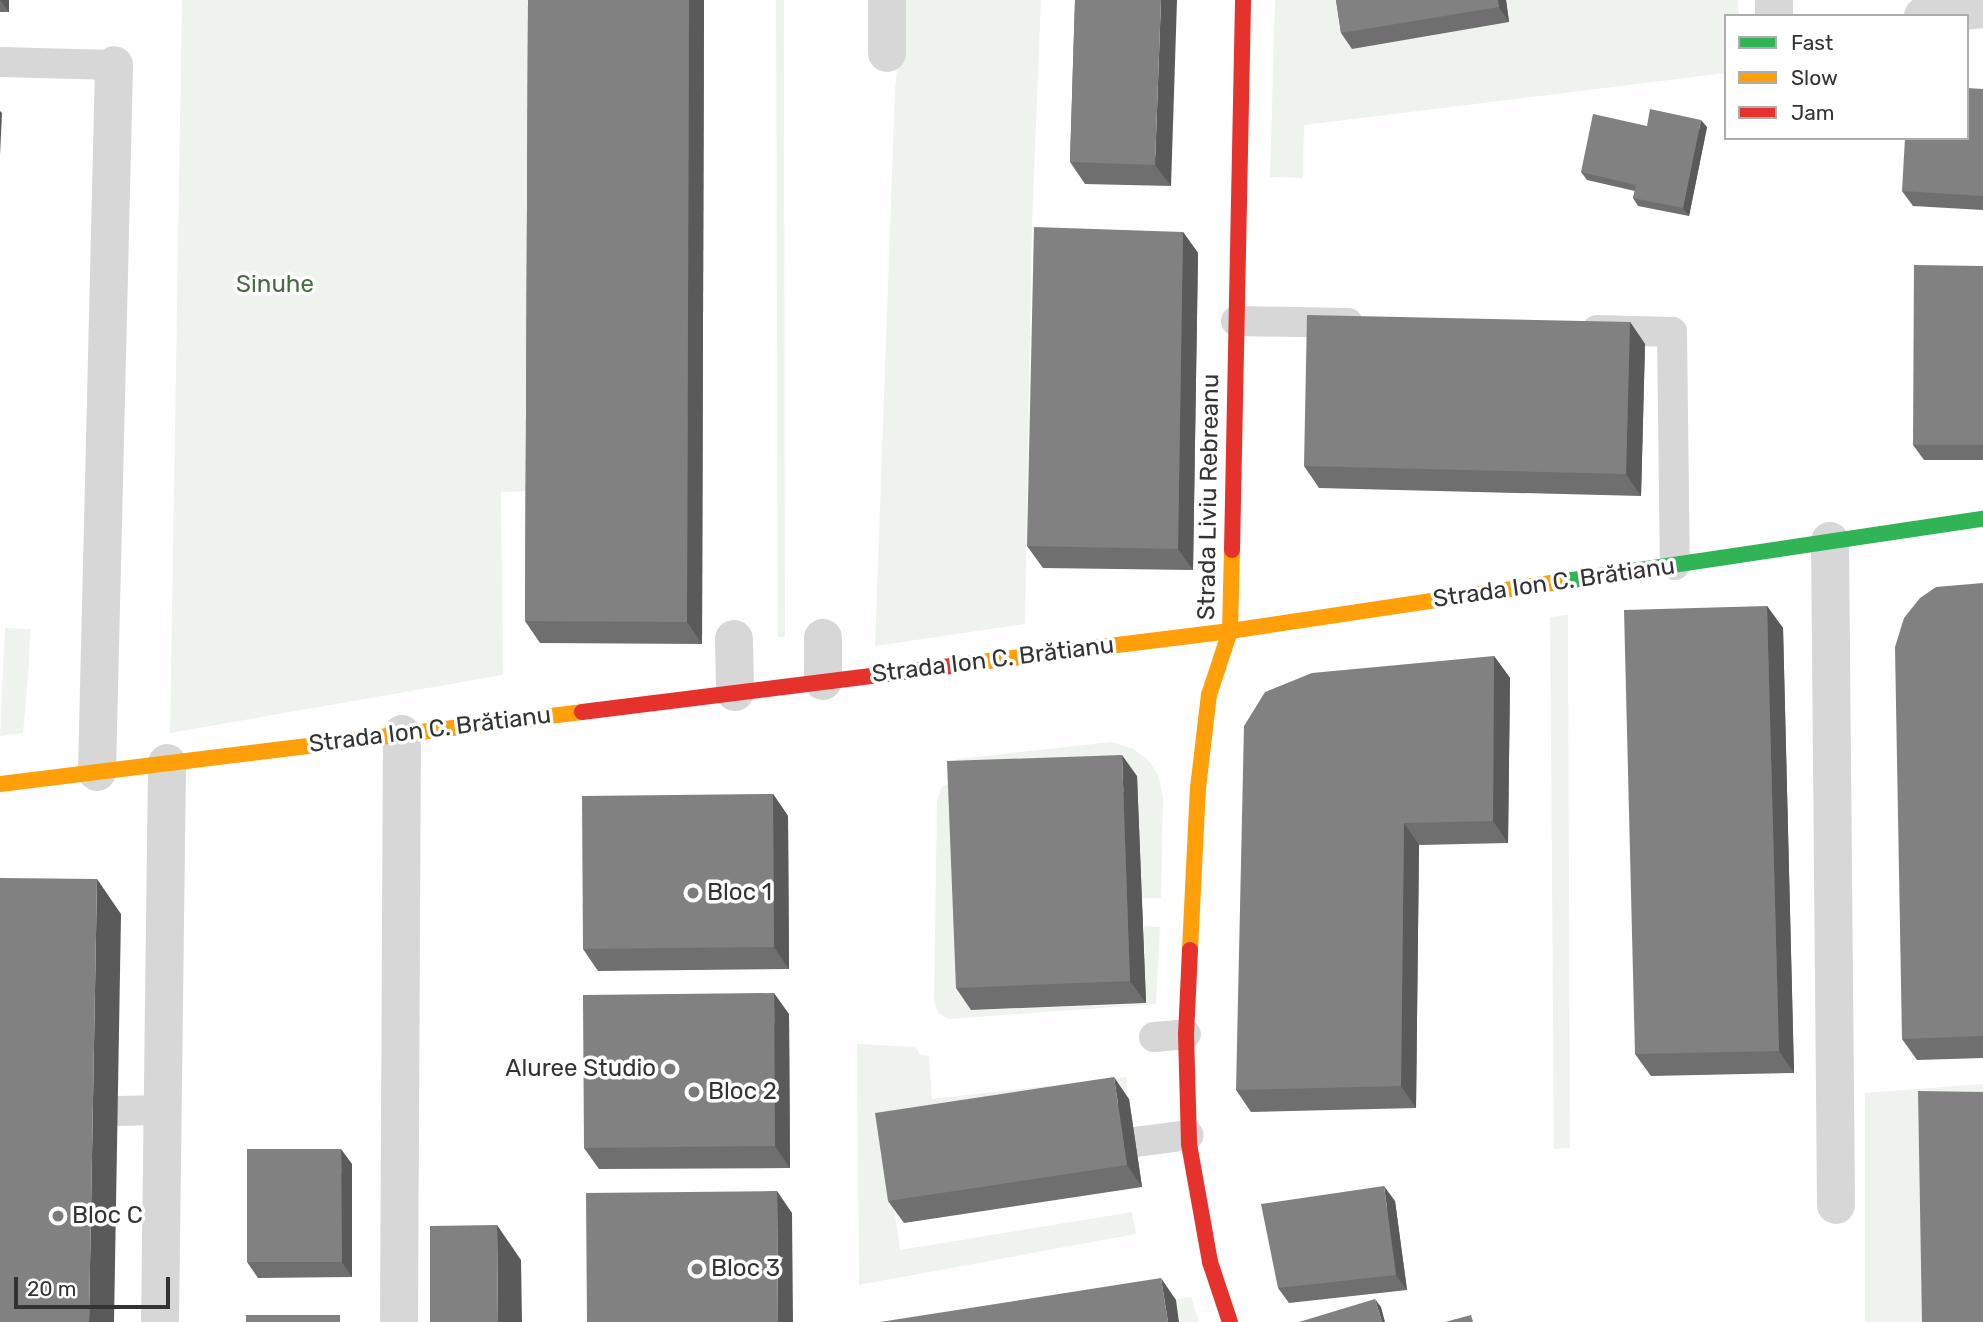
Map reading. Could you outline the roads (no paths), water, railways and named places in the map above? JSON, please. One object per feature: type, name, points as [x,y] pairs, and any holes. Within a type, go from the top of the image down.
[{"type":"street","points":[[887,0],[887,53]]},
{"type":"street","name":"Strada Liviu Rebreanu","points":[[1230,1322],[1210,1262],[1189,1135],[1186,1034],[1198,788],[1209,695],[1230,631],[1243,0]]},
{"type":"street","points":[[1940,14],[1983,9]]},
{"type":"street","points":[[97,772],[114,65]]},
{"type":"street","name":"Strada Ion C. Brătianu","points":[[0,784],[1230,631],[1983,519]]},
{"type":"street","points":[[1830,541],[1836,1205]]},
{"type":"street","points":[[822,638],[823,681]]},
{"type":"street","points":[[734,639],[735,692]]},
{"type":"street","points":[[398,1322],[402,734]]},
{"type":"street","points":[[160,1322],[167,763]]},
{"type":"lane","points":[[0,62],[114,65]]},
{"type":"lane","points":[[1236,321],[1373,324]]},
{"type":"lane","points":[[1563,329],[1672,332],[1675,565]]},
{"type":"lane","points":[[1154,1037],[1186,1034]]},
{"type":"lane","points":[[117,1111],[162,1110]]},
{"type":"lane","points":[[1135,1142],[1189,1135]]},
{"type":"place","name":"Bloc 1","points":[[693,893]]},
{"type":"place","name":"Aluree Studio","points":[[670,1069]]},
{"type":"place","name":"Bloc 2","points":[[694,1092]]},
{"type":"place","name":"Bloc C","points":[[58,1216]]},
{"type":"place","name":"Bloc 3","points":[[697,1269]]},
{"type":"park label","name":"Sinuhe","points":[[275,285]]}]
